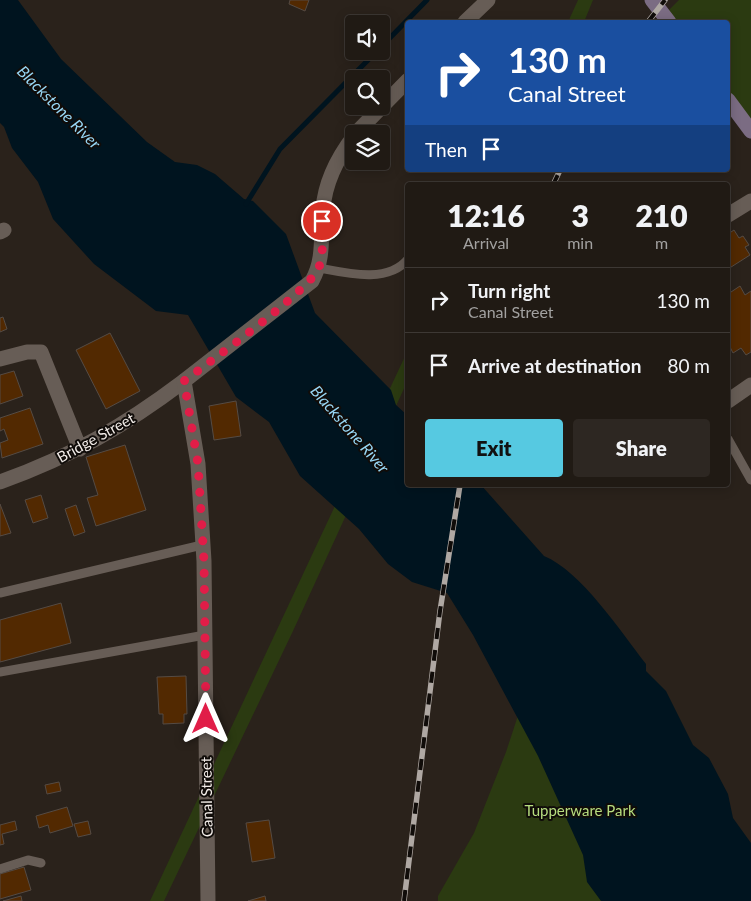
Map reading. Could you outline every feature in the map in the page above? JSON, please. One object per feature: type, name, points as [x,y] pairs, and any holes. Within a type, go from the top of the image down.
[{"type":"main road","points":[[652,0],[667,20]]},
{"type":"main road","points":[[730,103],[751,131]]},
{"type":"street","points":[[467,20],[488,0]]},
{"type":"street","points":[[364,125],[405,83]]},
{"type":"street","points":[[184,381],[315,274],[326,191],[345,148]]},
{"type":"street","points":[[730,214],[751,201]]},
{"type":"street","points":[[0,359],[27,352],[40,352],[80,449]]},
{"type":"street","name":"Bridge Street","points":[[0,482],[49,464],[80,449],[131,420],[184,381]]},
{"type":"street","name":"Canal Street","points":[[184,381],[198,464],[202,545],[208,901]]},
{"type":"street","points":[[730,400],[751,385]]},
{"type":"lane","points":[[315,274],[377,274],[392,270],[405,263]]},
{"type":"lane","points":[[730,443],[751,480]]},
{"type":"lane","points":[[0,593],[202,545]]},
{"type":"lane","points":[[0,672],[205,635]]},
{"type":"lane","points":[[0,868],[28,860],[41,863]]},
{"type":"green space","points":[[578,0],[593,0],[585,20],[569,20]]},
{"type":"green space","points":[[679,0],[751,0],[751,135],[730,107],[730,20],[664,20],[662,17]]},
{"type":"green space","points":[[405,356],[405,386],[293,631],[164,901],[150,901]]},
{"type":"green space","name":"Tupperware Park","points":[[526,691],[699,901],[438,901],[438,896],[474,833],[506,752]]},
{"type":"water","name":"Blackstone River","points":[[0,0],[18,0],[61,59],[147,142],[175,162],[197,165],[215,174],[244,199],[253,201],[286,234],[315,313],[391,390],[396,405],[405,413],[405,487],[483,487],[544,556],[558,564],[586,588],[646,664],[646,671],[666,691],[693,745],[709,758],[728,794],[733,818],[751,843],[751,901],[601,901],[587,882],[583,855],[538,756],[473,635],[447,593],[412,582],[388,564],[359,529],[300,476],[269,422],[236,397],[188,315],[156,311],[94,264],[53,219],[38,182],[12,148],[4,127],[0,123]]},
{"type":"building","points":[[290,0],[309,0],[305,11],[289,4]]},
{"type":"building","points":[[734,230],[739,238],[743,236],[749,245],[745,247],[750,255],[730,268],[730,233]]},
{"type":"building","points":[[740,286],[745,295],[751,291],[751,352],[746,355],[741,348],[733,353],[730,347],[730,293]]},
{"type":"building","points":[[3,317],[7,329],[0,332],[0,318]]},
{"type":"building","points":[[110,333],[140,391],[106,409],[76,350]]},
{"type":"building","points":[[14,371],[23,396],[0,404],[0,375]]},
{"type":"building","points":[[236,401],[241,436],[214,440],[209,406]]},
{"type":"building","points":[[30,408],[43,444],[2,458],[0,443],[8,440],[4,429],[0,431],[0,418]]},
{"type":"building","points":[[125,445],[146,510],[96,526],[87,498],[98,495],[86,457]]},
{"type":"building","points":[[41,495],[48,518],[33,523],[25,500]]},
{"type":"building","points":[[0,504],[11,533],[0,536]]},
{"type":"building","points":[[76,505],[85,532],[74,536],[65,509]]},
{"type":"building","points":[[61,603],[71,643],[0,662],[0,620]]},
{"type":"building","points":[[186,676],[187,714],[184,714],[184,723],[163,724],[163,714],[159,714],[157,677]]},
{"type":"building","points":[[59,782],[61,791],[47,794],[45,785]]},
{"type":"building","points":[[67,807],[73,826],[50,833],[48,825],[39,828],[36,816]]},
{"type":"building","points":[[269,820],[275,858],[252,862],[246,823]]},
{"type":"building","points":[[15,821],[17,830],[2,834],[4,844],[0,845],[0,825]]},
{"type":"building","points":[[88,821],[91,834],[78,837],[74,824]]},
{"type":"building","points":[[24,867],[31,890],[0,899],[0,874]]},
{"type":"building","points":[[21,896],[22,901],[3,901]]},
{"type":"building","points":[[265,896],[266,901],[248,901]]},
{"type":"waterway","points":[[407,20],[427,0]]},
{"type":"waterway","points":[[390,38],[405,22]]},
{"type":"waterway","points":[[246,204],[280,149],[368,60]]},
{"type":"railway","points":[[650,20],[665,0]]},
{"type":"railway","points":[[554,182],[559,172]]},
{"type":"railway","points":[[404,901],[440,611],[460,487]]},
{"type":"route","points":[[206,719],[204,561],[198,464],[184,381],[246,335],[312,281],[319,268],[322,221]]}]
